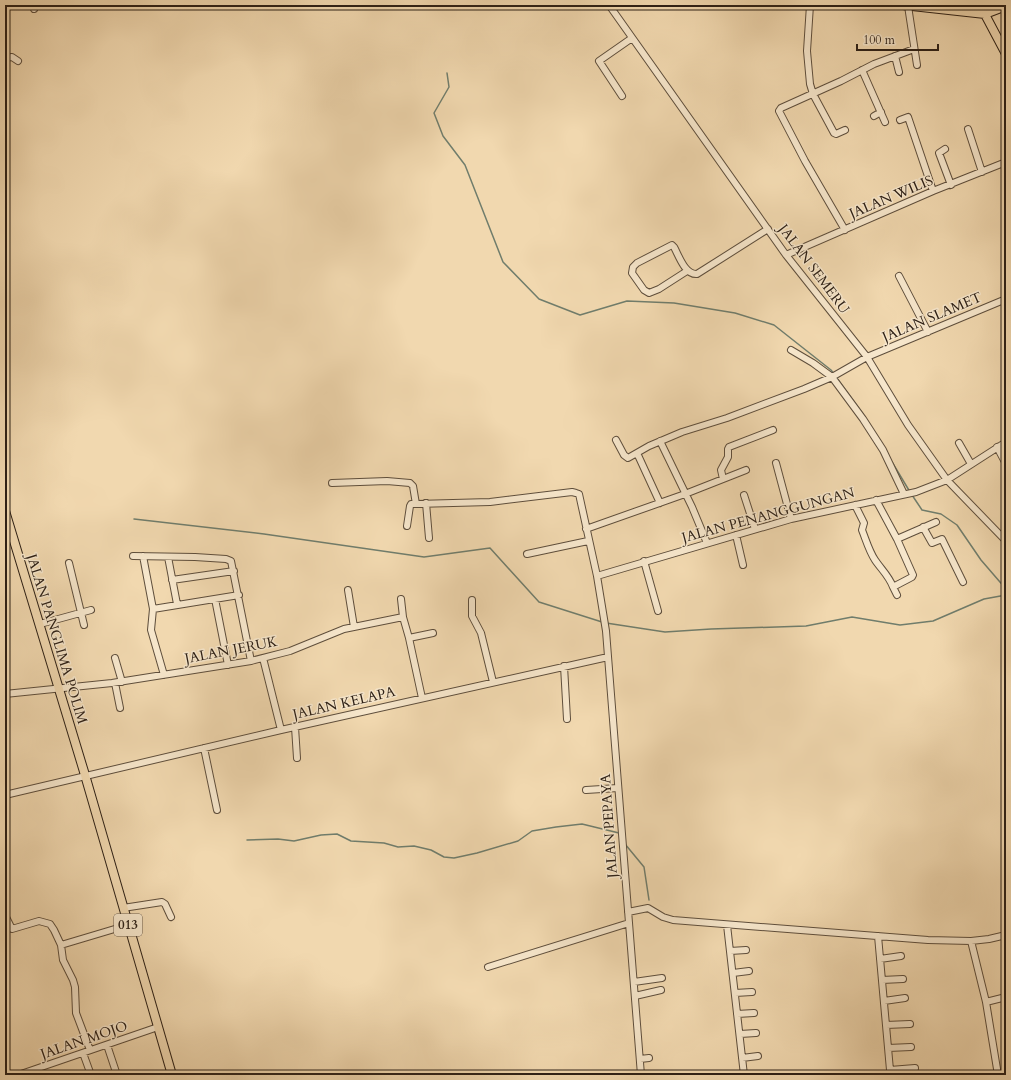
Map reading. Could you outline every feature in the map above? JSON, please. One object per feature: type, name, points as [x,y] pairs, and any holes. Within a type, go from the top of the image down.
[{"type":"main road","points":[[906,5],[985,14],[1006,6]]},
{"type":"main road","points":[[980,5],[1006,54]]},
{"type":"main road","points":[[963,12],[982,21],[994,32]]},
{"type":"main road","name":"JALAN PANGLIMA POLIM","points":[[5,510],[85,775]]},
{"type":"main road","name":"013","points":[[85,775],[172,1075]]},
{"type":"street","name":"JALAN SEMERU","points":[[609,5],[786,255],[867,357],[908,425],[946,480],[973,505],[1006,541]]},
{"type":"street","points":[[810,5],[807,52],[809,77],[813,94],[834,133],[844,130]]},
{"type":"street","points":[[906,5],[917,65]]},
{"type":"street","points":[[622,96],[599,61],[632,38]]},
{"type":"street","points":[[845,230],[805,161],[779,112],[781,108],[862,70],[914,49]]},
{"type":"street","points":[[895,56],[899,72]]},
{"type":"street","points":[[5,58],[12,57],[18,62]]},
{"type":"street","points":[[862,70],[885,122]]},
{"type":"street","points":[[874,116],[881,112]]},
{"type":"street","points":[[900,120],[908,117],[933,191]]},
{"type":"street","points":[[968,128],[982,172]]},
{"type":"street","points":[[945,149],[939,153],[951,185]]},
{"type":"street","name":"JALAN WILIS","points":[[786,255],[933,191],[1006,162]]},
{"type":"street","points":[[687,271],[659,289],[649,293],[642,287],[632,273],[633,267],[637,263],[672,245],[687,271],[692,274],[697,274],[768,229]]},
{"type":"street","points":[[899,276],[928,332]]},
{"type":"street","name":"JALAN SLAMET","points":[[637,453],[660,441],[788,395],[834,376],[867,357],[1006,299]]},
{"type":"street","points":[[791,350],[834,376],[883,450],[905,494]]},
{"type":"street","points":[[723,479],[721,470],[728,457],[729,447],[773,430]]},
{"type":"street","points":[[616,440],[626,457],[628,458],[637,453],[660,503]]},
{"type":"street","points":[[660,441],[706,543]]},
{"type":"street","name":"JALAN PENANGGUNGAN","points":[[597,576],[791,519],[916,492],[946,480],[1006,442]]},
{"type":"street","points":[[959,444],[971,464]]},
{"type":"street","points":[[997,447],[1006,464]]},
{"type":"street","points":[[776,464],[791,519]]},
{"type":"street","points":[[586,529],[685,494],[746,470]]},
{"type":"street","points":[[332,483],[387,481],[409,482],[413,486],[416,504],[411,504],[410,506],[407,526]]},
{"type":"street","name":"JALAN PEPAYA","points":[[416,504],[490,502],[575,492],[580,496],[605,621],[641,1075]]},
{"type":"street","points":[[744,495],[755,529]]},
{"type":"street","points":[[876,500],[897,539],[913,575],[912,577],[893,587]]},
{"type":"street","points":[[426,503],[429,538]]},
{"type":"street","points":[[855,505],[864,523],[862,530],[870,550],[890,580],[897,595]]},
{"type":"street","points":[[897,539],[936,522]]},
{"type":"street","points":[[923,528],[932,543],[941,539],[943,540],[963,582]]},
{"type":"street","points":[[736,535],[743,565]]},
{"type":"street","points":[[527,554],[588,540]]},
{"type":"street","points":[[132,556],[195,557],[229,560],[232,563],[234,571],[251,661]]},
{"type":"street","points":[[143,556],[153,609],[151,630],[164,675]]},
{"type":"street","points":[[168,557],[177,604]]},
{"type":"street","points":[[644,562],[658,611]]},
{"type":"street","points":[[69,563],[84,625]]},
{"type":"street","points":[[172,580],[234,571]]},
{"type":"street","points":[[348,590],[354,627]]},
{"type":"street","points":[[153,609],[239,595]]},
{"type":"street","points":[[215,599],[228,665]]},
{"type":"street","points":[[400,599],[422,698]]},
{"type":"street","points":[[472,600],[472,616],[481,633],[492,682]]},
{"type":"street","points":[[40,624],[91,610]]},
{"type":"street","name":"JALAN JERUK","points":[[5,694],[115,683],[251,661],[290,651],[344,629],[403,617]]},
{"type":"street","points":[[409,638],[433,634]]},
{"type":"street","name":"JALAN KELAPA","points":[[5,794],[492,682],[608,657]]},
{"type":"street","points":[[115,658],[122,682]]},
{"type":"street","points":[[263,658],[281,730]]},
{"type":"street","points":[[564,666],[567,719]]},
{"type":"street","points":[[115,683],[120,708]]},
{"type":"street","points":[[295,727],[297,758]]},
{"type":"street","points":[[204,748],[217,810]]},
{"type":"street","points":[[586,790],[618,788]]},
{"type":"street","points":[[123,908],[162,902],[165,904],[171,918]]},
{"type":"street","points":[[628,912],[648,908],[660,916],[671,920],[878,936],[971,941],[1006,936]]},
{"type":"street","points":[[5,915],[11,928],[39,921],[50,924],[56,932],[63,960],[75,987],[78,1020],[90,1050]]},
{"type":"street","points":[[488,967],[629,923]]},
{"type":"street","points":[[60,945],[128,925]]},
{"type":"street","points":[[727,925],[744,1075]]},
{"type":"street","points":[[878,936],[890,1070],[915,1068]]},
{"type":"street","points":[[971,941],[986,1002],[998,1075]]},
{"type":"street","points":[[730,951],[746,950]]},
{"type":"street","points":[[880,959],[901,956]]},
{"type":"street","points":[[732,973],[749,971]]},
{"type":"street","points":[[634,982],[662,978]]},
{"type":"street","points":[[882,980],[903,979]]},
{"type":"street","points":[[635,996],[661,990]]},
{"type":"street","points":[[735,993],[752,992]]},
{"type":"street","points":[[986,1002],[1006,997]]},
{"type":"street","points":[[884,1001],[905,998]]},
{"type":"street","points":[[737,1014],[754,1012]]},
{"type":"street","points":[[886,1025],[910,1024]]},
{"type":"street","name":"JALAN MOJO","points":[[18,1075],[83,1054],[90,1050],[158,1027]]},
{"type":"street","points":[[740,1034],[756,1032]]},
{"type":"street","points":[[107,1045],[118,1075]]},
{"type":"street","points":[[888,1048],[911,1047]]},
{"type":"street","points":[[83,1054],[91,1075]]},
{"type":"street","points":[[742,1058],[758,1056]]},
{"type":"street","points":[[640,1059],[649,1058]]},
{"type":"waterway","points":[[447,73],[449,87],[434,113],[443,136],[465,165],[503,262],[539,299],[580,315],[627,301],[674,303],[735,313],[774,325],[831,370],[834,374]]},
{"type":"waterway","points":[[836,377],[863,414]]},
{"type":"waterway","points":[[892,462],[910,492]]},
{"type":"waterway","points":[[912,495],[922,510],[941,514],[957,525],[981,560],[1006,589]]},
{"type":"waterway","points":[[134,519],[264,534],[424,557],[490,548],[539,602],[602,622]]},
{"type":"waterway","points":[[606,623],[665,632],[806,626],[852,617],[900,625],[933,621],[984,599],[1006,595]]},
{"type":"waterway","points":[[247,840],[278,839],[294,841],[321,835],[337,834],[351,841],[384,843],[398,847],[414,846],[431,850],[444,857],[454,858],[518,841],[532,831],[556,827],[582,824],[619,833]]},
{"type":"waterway","points":[[625,844],[644,867],[649,900]]}]
